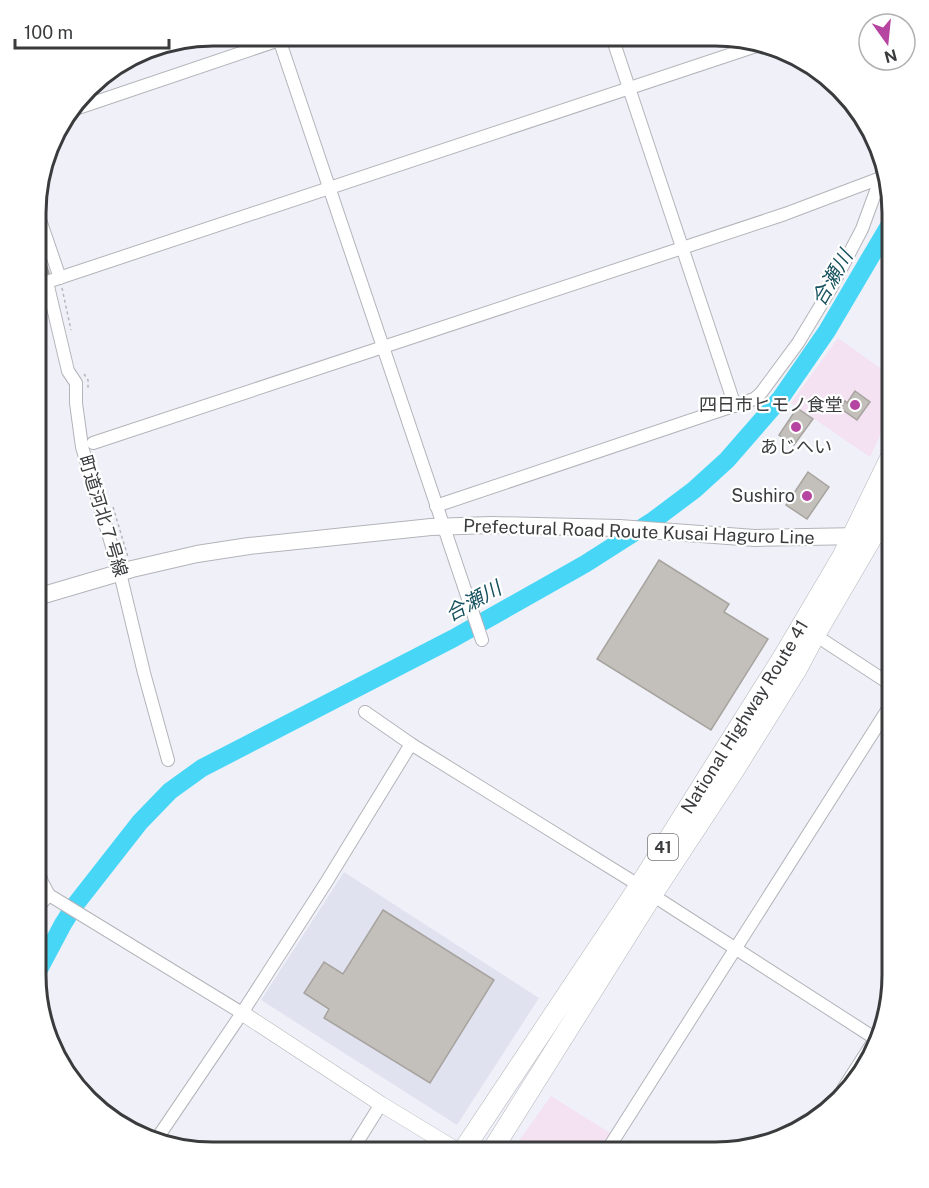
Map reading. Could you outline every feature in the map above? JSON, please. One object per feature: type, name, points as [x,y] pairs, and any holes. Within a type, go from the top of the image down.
[{"type":"highway","name":"National Highway Route 41","points":[[468,1141],[642,881],[783,657],[853,536],[882,475]]},
{"type":"highway","name":"National Highway Route 41","points":[[498,1141],[797,669],[882,517]]},
{"type":"main road","name":"Prefectural Road Route Kusai Haguro Line","points":[[47,594],[198,554],[249,546],[443,527],[491,525],[619,528],[755,538],[873,536]]},
{"type":"street","points":[[87,105],[254,47]]},
{"type":"street","points":[[286,47],[303,108],[482,640]]},
{"type":"street","points":[[615,47],[735,406]]},
{"type":"street","points":[[48,282],[746,50]]},
{"type":"street","points":[[93,443],[682,249],[879,180]]},
{"type":"street","points":[[436,506],[754,399],[798,343],[830,290],[862,229],[880,185]]},
{"type":"street","name":"町道河北７号線","points":[[48,282],[68,371],[76,385],[82,447],[120,573],[168,760]]},
{"type":"street","points":[[873,536],[882,536]]},
{"type":"street","points":[[815,635],[882,679]]},
{"type":"street","points":[[365,712],[411,744],[632,881]]},
{"type":"street","points":[[613,1141],[882,718]]},
{"type":"street","points":[[161,1133],[327,881],[411,744]]},
{"type":"street","points":[[47,891],[49,895],[242,1013],[381,1104],[443,1141]]},
{"type":"street","points":[[660,900],[871,1035]]},
{"type":"street","points":[[358,1141],[381,1104]]},
{"type":"path","points":[[48,282],[72,335]]},
{"type":"path","points":[[79,369],[88,380],[87,394]]},
{"type":"shaded area","points":[[838,338],[882,369],[882,431],[870,457],[791,403]]},
{"type":"shaded area","points":[[344,872],[539,998],[457,1125],[261,1000]]},
{"type":"shaded area","points":[[551,1096],[615,1136],[612,1141],[519,1141]]},
{"type":"building","name":"四日市ヒモノ食堂","points":[[855,391],[870,402],[857,420],[840,408],[845,401],[847,403]]},
{"type":"building","name":"あじへい","points":[[797,408],[813,419],[794,445],[779,435]]},
{"type":"building","name":"Sushiro","points":[[808,472],[829,487],[807,519],[786,505]]},
{"type":"building","points":[[659,560],[729,604],[724,612],[768,639],[711,730],[597,659]]},
{"type":"building","points":[[383,910],[494,980],[430,1083],[324,1018],[329,1009],[304,993],[324,962],[343,974]]},
{"type":"waterway","name":"合瀬川","points":[[47,954],[75,905],[140,822],[170,791],[202,768],[454,638],[585,564],[654,520],[694,490],[727,460],[780,399],[827,331],[882,238]]},
{"type":"place","name":"四日市ヒモノ食堂","points":[[855,405]]},
{"type":"place","name":"あじへい","points":[[796,427]]},
{"type":"place","name":"Sushiro","points":[[807,496]]}]
